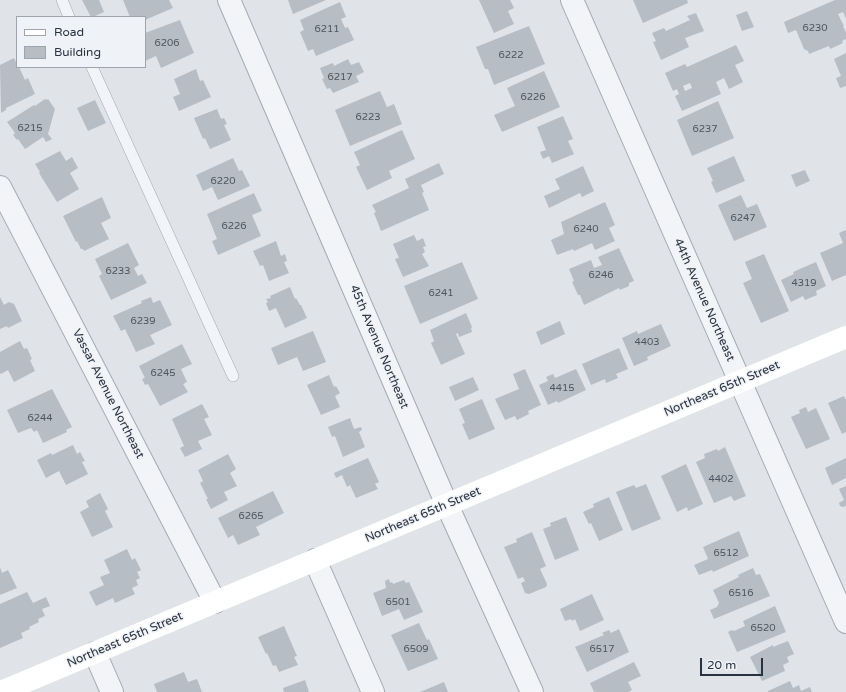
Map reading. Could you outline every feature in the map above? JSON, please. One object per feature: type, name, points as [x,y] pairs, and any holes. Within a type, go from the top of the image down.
[{"type":"main road","name":"Northeast 65th Street","points":[[1,692],[846,337]]},
{"type":"street","name":"45th Avenue Northeast","points":[[229,0],[447,505],[532,692]]},
{"type":"street","name":"44th Avenue Northeast","points":[[572,0],[846,622]]},
{"type":"street","name":"Vassar Avenue Northeast","points":[[0,187],[215,602]]},
{"type":"street","points":[[315,560],[373,692]]},
{"type":"street","points":[[95,653],[112,692]]},
{"type":"lane","points":[[62,0],[69,16]]},
{"type":"lane","points":[[92,68],[233,376]]},
{"type":"building","points":[[82,0],[99,0],[104,12],[95,16],[90,16]]},
{"type":"building","points":[[123,0],[169,0],[173,8],[146,20],[146,16],[130,16]]},
{"type":"building","points":[[288,0],[326,0],[293,14]]},
{"type":"building","points":[[479,0],[510,0],[514,8],[508,11],[514,24],[494,33]]},
{"type":"building","points":[[633,0],[687,0],[688,3],[643,23]]},
{"type":"building","points":[[835,0],[846,0],[846,19],[843,12],[838,14],[844,26],[846,39],[842,41],[843,43],[830,49],[829,46],[809,54],[808,51],[804,49],[796,30],[788,33],[784,22]]},
{"type":"building","points":[[340,2],[346,17],[341,19],[345,28],[348,27],[354,40],[316,56],[313,49],[308,51],[300,32],[304,30],[300,20]]},
{"type":"building","points":[[747,11],[754,27],[742,31],[736,15]]},
{"type":"building","points":[[696,13],[704,31],[685,38],[689,47],[661,60],[653,42],[656,41],[652,33],[664,28],[666,31],[690,20],[687,16]]},
{"type":"building","points":[[180,20],[194,53],[161,68],[156,56],[146,61],[146,33]]},
{"type":"building","points":[[529,26],[545,64],[494,85],[488,69],[485,69],[476,47]]},
{"type":"building","points":[[736,45],[744,61],[735,65],[743,82],[729,89],[724,78],[716,82],[721,94],[682,111],[675,96],[679,94],[677,89],[673,91],[665,73],[685,64],[687,67]],"holes":[[[690,83],[692,88],[685,91],[683,86]]]},
{"type":"building","points":[[846,53],[846,86],[840,88],[836,78],[841,76],[834,59]]},
{"type":"building","points":[[14,58],[16,68],[19,68],[25,80],[28,78],[35,94],[6,108],[6,110],[1,113],[0,65]]},
{"type":"building","points":[[348,59],[351,65],[359,62],[364,72],[356,76],[359,82],[333,93],[330,88],[327,89],[322,79],[324,78],[320,68],[333,63],[334,66]]},
{"type":"building","points":[[196,69],[200,81],[203,80],[211,97],[179,111],[173,97],[180,94],[174,79]]},
{"type":"building","points":[[544,71],[560,107],[502,132],[494,115],[515,106],[507,88]]},
{"type":"building","points":[[380,91],[387,107],[394,104],[402,124],[350,146],[335,110]]},
{"type":"building","points":[[45,99],[48,99],[55,109],[48,134],[52,139],[46,142],[43,137],[25,149],[13,135],[15,133],[7,122]]},
{"type":"building","points":[[95,100],[106,123],[88,131],[77,108]]},
{"type":"building","points":[[718,101],[734,138],[692,156],[677,120]]},
{"type":"building","points":[[217,109],[221,119],[224,118],[227,124],[224,125],[231,140],[210,149],[205,138],[203,139],[194,118]]},
{"type":"building","points":[[563,116],[573,139],[568,141],[574,154],[552,163],[549,156],[543,159],[540,152],[546,150],[537,127]]},
{"type":"building","points":[[402,130],[415,159],[389,171],[392,178],[367,190],[356,167],[360,165],[354,152]]},
{"type":"building","points":[[60,151],[66,161],[72,157],[78,168],[70,173],[79,189],[57,202],[35,164]]},
{"type":"building","points":[[734,156],[745,181],[716,193],[711,182],[713,181],[707,168]]},
{"type":"building","points":[[233,158],[239,171],[242,170],[250,186],[218,200],[212,187],[203,191],[196,175]]},
{"type":"building","points":[[439,163],[444,174],[421,185],[424,192],[422,193],[429,210],[381,231],[374,213],[376,212],[372,205],[409,188],[405,179]]},
{"type":"building","points":[[583,166],[594,191],[582,197],[580,193],[549,208],[544,196],[560,189],[555,179]]},
{"type":"building","points":[[805,170],[810,181],[796,187],[791,175]]},
{"type":"building","points":[[254,193],[262,211],[252,215],[261,236],[218,255],[212,241],[217,239],[207,214]]},
{"type":"building","points":[[741,195],[747,208],[757,204],[767,227],[734,241],[718,205]]},
{"type":"building","points":[[102,197],[111,218],[101,223],[109,239],[84,251],[81,249],[77,241],[76,242],[63,216]]},
{"type":"building","points":[[605,202],[615,225],[609,228],[615,241],[595,250],[592,243],[574,251],[573,249],[557,255],[551,240],[564,234],[561,222]]},
{"type":"building","points":[[846,230],[846,275],[832,281],[820,253],[843,243],[839,233]]},
{"type":"building","points":[[414,235],[417,241],[423,238],[426,246],[423,247],[425,252],[422,254],[429,266],[403,277],[395,259],[399,258],[393,244]]},
{"type":"building","points":[[276,241],[281,256],[285,254],[287,261],[284,262],[289,273],[269,281],[263,265],[260,266],[253,251]]},
{"type":"building","points":[[128,243],[139,265],[134,268],[138,276],[142,274],[147,283],[111,300],[99,276],[102,274],[95,259]]},
{"type":"building","points":[[619,248],[634,281],[629,283],[629,286],[620,290],[619,288],[584,305],[572,282],[574,281],[569,269],[591,260],[594,268],[602,265],[598,257]]},
{"type":"building","points":[[764,254],[789,311],[761,323],[743,283],[752,279],[745,262]]},
{"type":"building","points":[[462,262],[478,299],[420,324],[404,286]]},
{"type":"building","points":[[816,262],[826,286],[816,291],[817,295],[805,300],[803,296],[791,302],[781,280],[794,274],[793,272]]},
{"type":"building","points":[[290,287],[295,299],[296,298],[301,305],[307,318],[285,328],[276,308],[269,311],[266,303],[268,302],[266,299],[271,298],[270,296]]},
{"type":"building","points":[[0,297],[4,305],[9,302],[14,304],[22,321],[8,328],[7,326],[0,329]]},
{"type":"building","points":[[151,297],[153,303],[160,300],[172,325],[150,335],[155,344],[136,352],[125,329],[121,331],[113,316],[142,303],[141,301]]},
{"type":"building","points":[[466,313],[472,327],[472,332],[459,337],[458,333],[456,334],[465,354],[441,365],[431,343],[434,341],[430,330]]},
{"type":"building","points":[[560,321],[565,334],[541,345],[536,332]]},
{"type":"building","points":[[661,324],[671,346],[647,357],[648,360],[634,366],[622,338],[637,331],[638,334]]},
{"type":"building","points":[[313,331],[326,362],[303,371],[297,357],[278,365],[271,348]]},
{"type":"building","points":[[20,341],[24,349],[27,348],[35,371],[14,382],[8,370],[1,374],[0,373],[0,352]]},
{"type":"building","points":[[182,344],[192,364],[181,369],[187,382],[183,384],[188,392],[160,406],[148,384],[145,385],[142,379],[145,378],[139,366]]},
{"type":"building","points":[[619,348],[628,369],[616,374],[618,378],[606,383],[605,379],[591,385],[582,364]]},
{"type":"building","points":[[525,369],[541,405],[528,411],[529,414],[517,420],[515,416],[505,420],[495,399],[519,389],[513,374]]},
{"type":"building","points":[[576,369],[586,390],[558,403],[557,401],[548,405],[539,385],[548,381],[546,377],[553,374],[555,378]]},
{"type":"building","points":[[329,375],[334,387],[336,386],[340,393],[335,396],[340,407],[321,415],[307,385]]},
{"type":"building","points":[[473,377],[479,390],[455,401],[449,387]]},
{"type":"building","points":[[52,389],[72,427],[66,430],[67,432],[43,443],[37,430],[34,432],[31,428],[18,433],[7,410]]},
{"type":"building","points":[[844,396],[846,399],[846,432],[842,434],[828,403]]},
{"type":"building","points":[[482,399],[495,429],[469,440],[462,424],[465,423],[459,409]]},
{"type":"building","points":[[202,404],[209,417],[204,419],[212,435],[198,441],[202,449],[185,457],[180,448],[184,446],[172,419]]},
{"type":"building","points":[[806,407],[808,412],[816,408],[830,439],[806,449],[791,417],[800,413],[799,410]]},
{"type":"building","points":[[350,418],[354,429],[361,427],[362,430],[359,432],[365,447],[343,457],[335,436],[332,437],[328,427]]},
{"type":"building","points":[[73,445],[77,454],[80,452],[85,461],[82,462],[88,474],[66,485],[59,471],[46,478],[37,460]]},
{"type":"building","points":[[725,447],[746,496],[734,501],[731,496],[714,503],[696,462],[705,458],[704,454],[717,449],[718,451]]},
{"type":"building","points":[[228,454],[236,469],[230,473],[237,486],[224,492],[228,500],[211,509],[200,483],[203,481],[198,470]]},
{"type":"building","points":[[368,458],[379,482],[375,484],[378,489],[356,498],[350,485],[347,487],[342,475],[336,478],[334,473]]},
{"type":"building","points":[[846,458],[846,478],[832,485],[825,468]]},
{"type":"building","points":[[686,464],[703,504],[688,511],[687,507],[677,512],[661,476]]},
{"type":"building","points":[[646,484],[661,519],[632,531],[616,492],[634,485],[636,488]]},
{"type":"building","points":[[846,486],[846,506],[843,507],[840,506],[839,503],[844,500],[839,489]]},
{"type":"building","points":[[273,491],[284,513],[256,527],[260,535],[238,545],[233,535],[228,538],[218,518]]},
{"type":"building","points":[[100,493],[108,509],[105,511],[113,527],[92,537],[80,512],[89,507],[86,501]]},
{"type":"building","points":[[609,497],[623,530],[599,541],[591,523],[589,524],[583,512],[594,507],[593,504]]},
{"type":"building","points":[[566,517],[579,550],[555,560],[543,529],[551,526],[550,523]]},
{"type":"building","points":[[739,531],[749,556],[713,572],[712,570],[699,575],[694,565],[708,559],[703,547]]},
{"type":"building","points":[[532,532],[546,566],[540,569],[547,584],[546,587],[529,594],[525,593],[521,583],[525,581],[523,577],[518,579],[504,547],[517,542],[516,539]]},
{"type":"building","points":[[127,549],[132,560],[135,558],[141,570],[137,572],[140,578],[136,580],[138,585],[132,588],[135,594],[115,603],[113,598],[96,606],[89,592],[104,585],[100,577],[110,573],[104,560]]},
{"type":"building","points":[[0,567],[2,573],[8,570],[17,588],[0,595]]},
{"type":"building","points":[[753,568],[756,575],[760,574],[770,596],[714,619],[710,610],[717,607],[719,603],[713,590]]},
{"type":"building","points":[[389,579],[390,583],[392,582],[393,584],[404,580],[406,583],[409,582],[423,612],[404,620],[399,609],[382,616],[373,593],[386,588],[385,581]]},
{"type":"building","points":[[27,592],[33,603],[46,597],[50,606],[42,609],[45,616],[38,619],[39,622],[29,627],[30,629],[21,633],[23,638],[0,648],[0,604]]},
{"type":"building","points":[[592,594],[604,620],[580,631],[575,619],[572,621],[571,619],[565,621],[560,609]]},
{"type":"building","points":[[775,606],[786,632],[737,652],[728,632],[745,626],[743,621]]},
{"type":"building","points":[[419,623],[427,640],[429,639],[438,659],[408,671],[391,635]]},
{"type":"building","points":[[284,626],[297,656],[294,657],[298,665],[279,672],[276,665],[273,666],[258,637]]},
{"type":"building","points":[[619,629],[629,652],[587,672],[575,647],[604,635],[602,633],[609,630],[611,633]]},
{"type":"building","points":[[788,641],[794,654],[787,657],[789,662],[783,665],[785,671],[762,681],[750,657],[773,645],[773,647]]},
{"type":"building","points":[[634,662],[641,676],[628,682],[632,690],[629,692],[594,692],[590,683]]},
{"type":"building","points":[[184,672],[188,682],[197,679],[202,692],[157,692],[154,684]]},
{"type":"building","points":[[305,680],[309,692],[284,692],[283,688]]},
{"type":"building","points":[[790,681],[793,688],[799,685],[801,691],[810,687],[812,692],[768,692],[768,691]]},
{"type":"building","points":[[444,682],[448,692],[420,692]]}]
